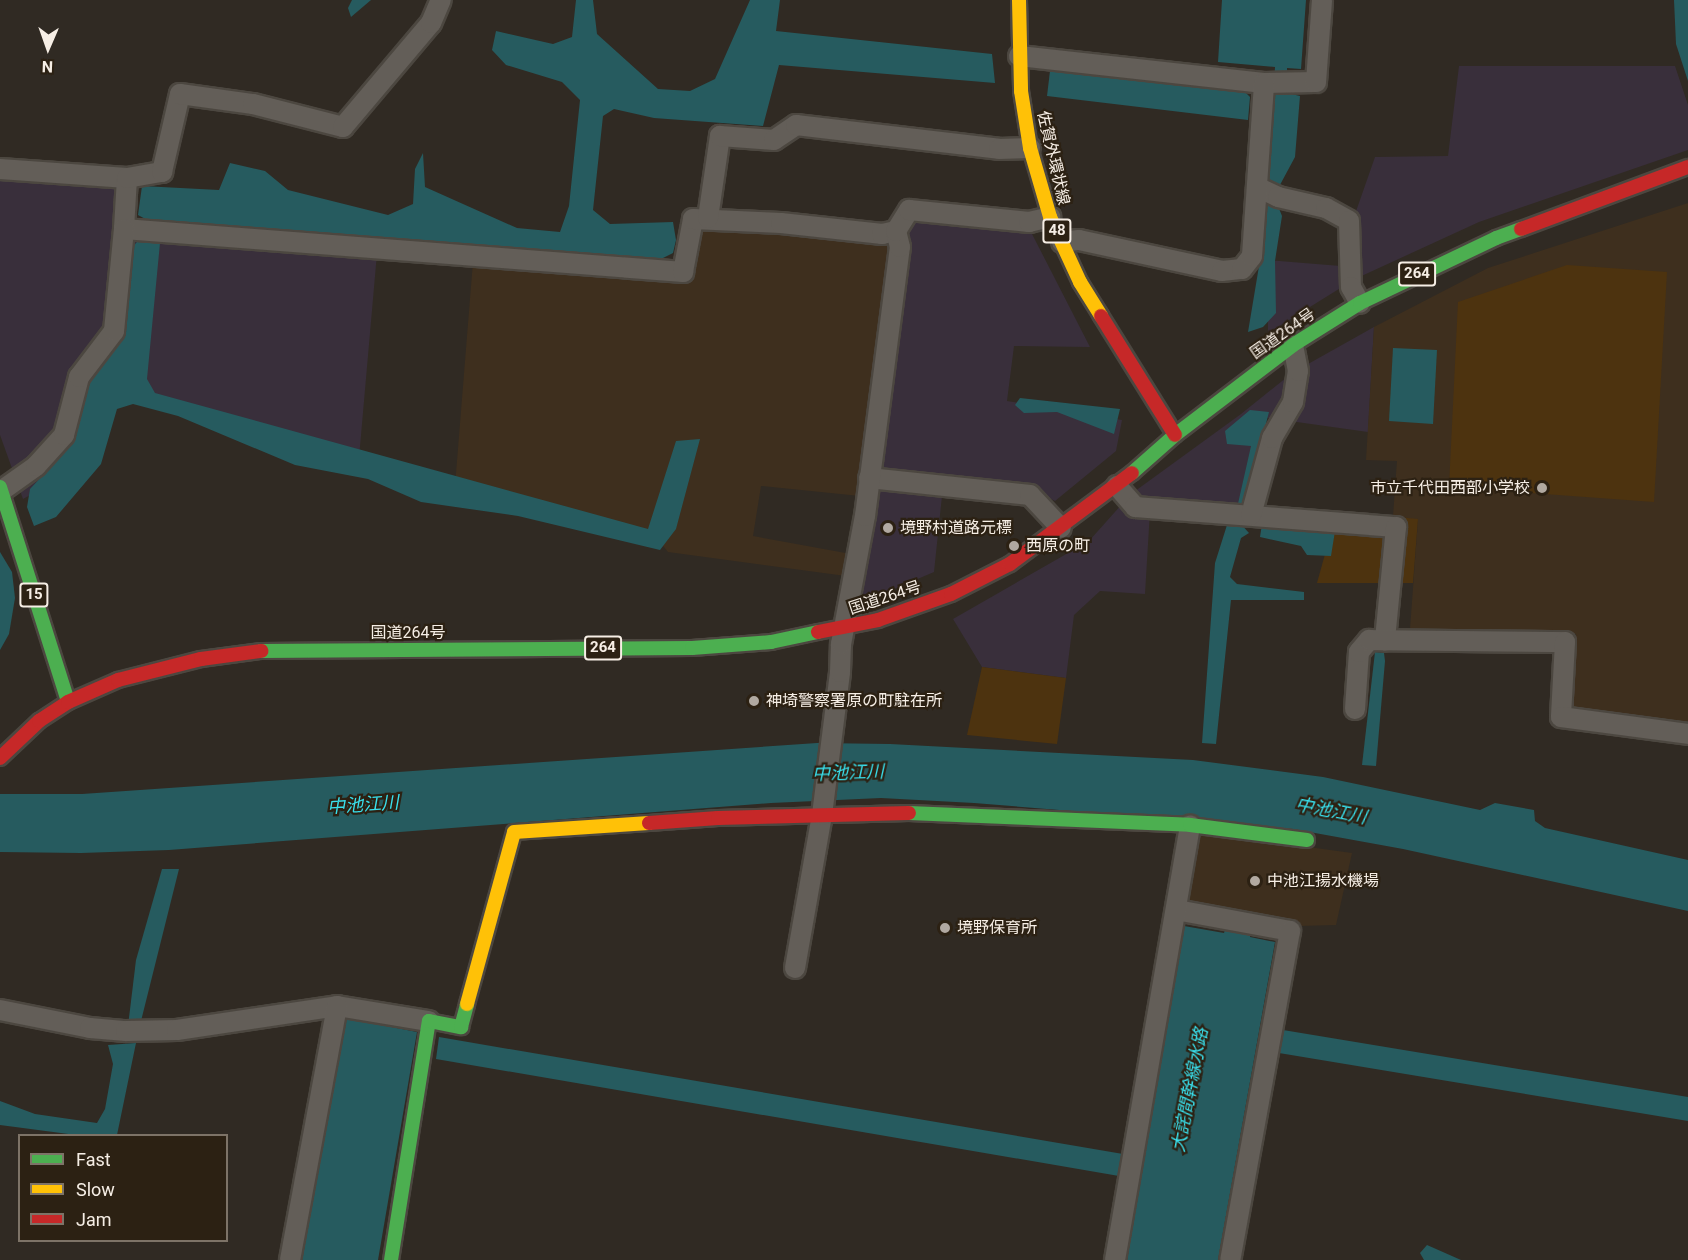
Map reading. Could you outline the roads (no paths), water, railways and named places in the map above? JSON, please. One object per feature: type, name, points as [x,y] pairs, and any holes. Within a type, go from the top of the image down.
[{"type":"main road","name":"佐賀外環状線","points":[[1019,0],[1019,56],[1030,148],[1050,217],[1080,282],[1175,435]]},
{"type":"main road","name":"国道264号","points":[[0,758],[39,721],[68,702],[118,680],[201,659],[270,650],[692,648],[771,642],[844,629],[951,594],[1010,564],[1061,528],[1117,486],[1175,435],[1293,345],[1360,303],[1496,238],[1688,167]]},
{"type":"main road","name":"15","points":[[1,490],[6,525],[68,702]]},
{"type":"main road","points":[[391,1260],[429,1022],[461,1027],[514,832],[718,819],[890,812],[1190,825],[1307,840]]},
{"type":"street","points":[[0,169],[127,178],[162,172],[180,94],[253,104],[343,127],[431,23],[441,0]]},
{"type":"street","points":[[1019,56],[1264,83],[1316,82],[1322,0]]},
{"type":"street","points":[[1062,242],[1079,240],[1222,271],[1242,269],[1252,256],[1264,83]]},
{"type":"street","points":[[708,218],[720,135],[774,140],[796,125],[999,149],[1030,148]]},
{"type":"street","points":[[1,490],[36,466],[64,435],[79,377],[114,331],[140,231],[127,178]]},
{"type":"street","points":[[1257,187],[1278,197],[1326,208],[1349,221],[1351,287],[1360,303]]},
{"type":"street","points":[[795,968],[822,815],[844,629],[865,516],[900,247],[896,231],[909,210],[1029,222],[1050,217]]},
{"type":"street","points":[[140,231],[683,273],[693,219],[781,223],[882,234],[896,231]]},
{"type":"street","points":[[1251,516],[1272,438],[1293,402],[1298,371],[1293,345]]},
{"type":"street","points":[[869,478],[1030,495],[1061,528]]},
{"type":"street","points":[[1117,486],[1135,507],[1396,527],[1384,640]]},
{"type":"street","points":[[1355,709],[1359,652],[1369,640],[1565,642],[1561,717],[1686,734]]},
{"type":"street","points":[[1115,1260],[1190,825]]},
{"type":"street","points":[[1176,910],[1290,931],[1230,1260]]},
{"type":"street","points":[[0,1010],[90,1028],[134,1031],[177,1030],[338,1006],[429,1022]]},
{"type":"street","points":[[290,1260],[338,1006]]},
{"type":"water","points":[[352,0],[371,0],[351,17],[348,8]]},
{"type":"water","points":[[576,0],[593,0],[597,34],[658,89],[690,91],[715,79],[750,0],[780,0],[776,31],[992,54],[995,83],[779,65],[763,126],[654,118],[614,109],[603,116],[593,210],[610,224],[673,222],[676,240],[673,253],[661,259],[149,221],[138,215],[142,186],[219,190],[230,163],[265,171],[288,190],[388,215],[413,204],[415,169],[423,153],[425,187],[517,228],[560,232],[569,206],[580,100],[562,82],[506,65],[492,50],[496,31],[553,44],[572,37]]},
{"type":"water","points":[[1222,0],[1306,0],[1301,69],[1287,68],[1287,93],[1300,96],[1295,157],[1274,196],[1282,216],[1275,261],[1276,313],[1263,327],[1248,332],[1259,266],[1264,178],[1270,154],[1275,67],[1218,62]]},
{"type":"water","points":[[1674,0],[1688,0],[1688,81],[1676,44]]},
{"type":"water","points":[[1050,71],[1243,90],[1250,97],[1248,120],[1047,96]]},
{"type":"water","points":[[137,242],[160,243],[147,379],[155,393],[648,529],[676,441],[700,439],[676,529],[660,550],[518,516],[421,502],[368,479],[295,465],[178,416],[133,404],[117,409],[101,464],[56,517],[34,526],[27,507],[30,489],[59,458],[72,434],[130,250]]},
{"type":"water","points":[[1393,348],[1437,350],[1433,424],[1389,421]]},
{"type":"water","points":[[1020,398],[1120,409],[1114,434],[1057,412],[1024,413],[1015,405]]},
{"type":"water","points":[[1250,410],[1269,412],[1244,509],[1237,508],[1251,446],[1227,444],[1225,431]]},
{"type":"water","points":[[1239,522],[1249,533],[1241,538],[1230,577],[1237,584],[1304,592],[1304,600],[1231,600],[1216,744],[1202,743],[1215,563],[1227,525]]},
{"type":"water","points":[[1262,524],[1335,531],[1331,556],[1307,555],[1301,546],[1260,537]]},
{"type":"water","points":[[0,552],[12,572],[15,598],[9,634],[0,650]]},
{"type":"water","points":[[1375,652],[1384,653],[1385,661],[1376,766],[1362,765]]},
{"type":"water","name":"中池江川","points":[[817,743],[890,744],[1193,760],[1323,777],[1480,810],[1495,803],[1534,810],[1535,821],[1545,828],[1688,860],[1688,911],[1403,849],[1293,829],[974,803],[881,798],[771,803],[169,850],[81,853],[0,852],[0,794],[82,794]]},
{"type":"water","points":[[162,869],[179,869],[140,1025],[128,1026],[136,960]]},
{"type":"water","name":"大詫間幹線水路","points":[[1227,923],[1251,928],[1250,937],[1275,942],[1218,1260],[1127,1260],[1184,926],[1224,933]]},
{"type":"water","points":[[346,1018],[417,1032],[378,1260],[302,1260]]},
{"type":"water","points":[[1283,1030],[1688,1097],[1688,1121],[1279,1053]]},
{"type":"water","points":[[439,1037],[1123,1154],[1119,1176],[436,1059]]},
{"type":"water","points":[[136,1043],[117,1134],[68,1134],[0,1125],[0,1101],[35,1114],[97,1123],[105,1109],[113,1064],[108,1045]]},
{"type":"water","points":[[1427,1245],[1461,1260],[1424,1260],[1420,1253]]},
{"type":"place","name":"市立千代田西部小学校","points":[[1542,488]]},
{"type":"place","name":"境野村道路元標","points":[[888,528]]},
{"type":"place","name":"西原の町","points":[[1014,546]]},
{"type":"place","name":"神埼警察署原の町駐在所","points":[[754,701]]},
{"type":"place","name":"中池江揚水機場","points":[[1255,881]]},
{"type":"place","name":"境野保育所","points":[[945,928]]}]
